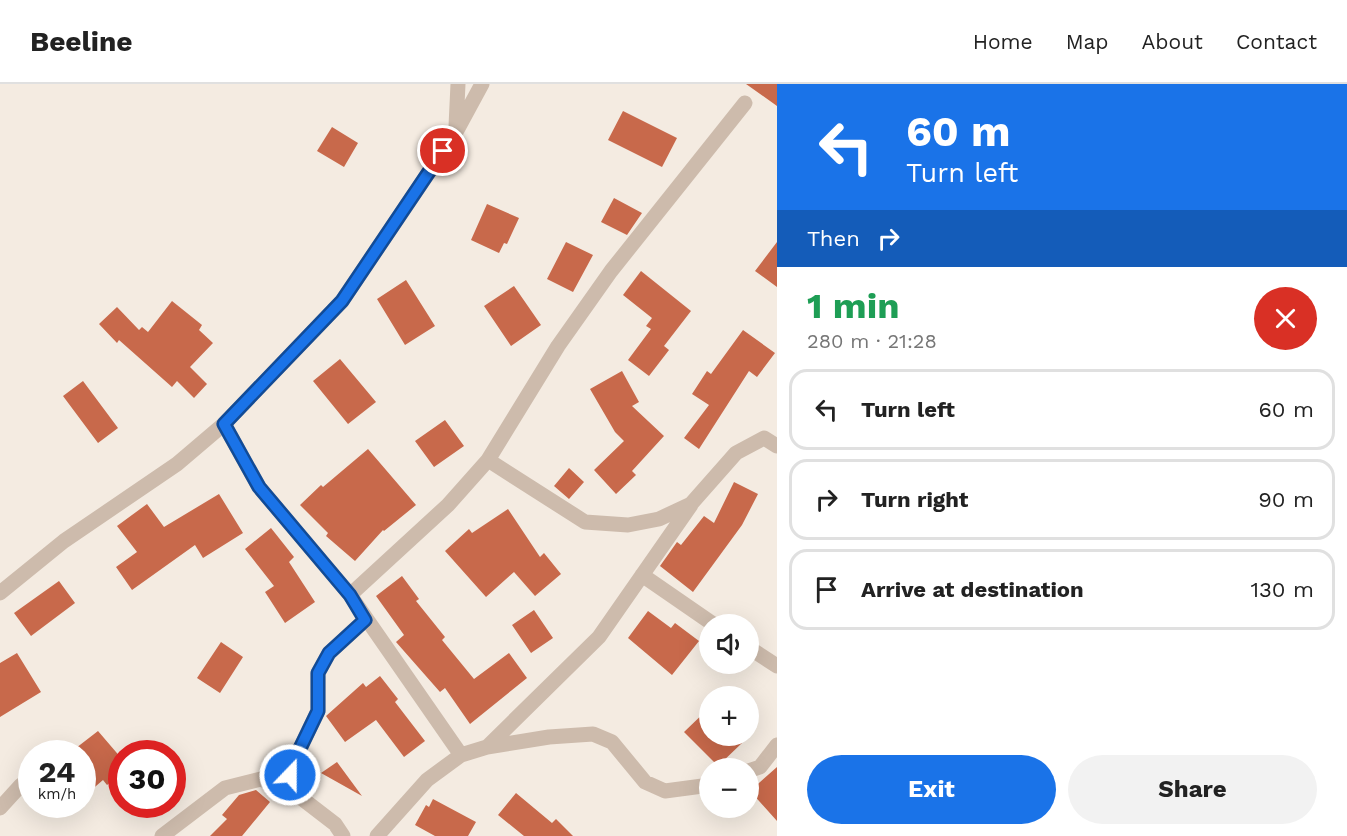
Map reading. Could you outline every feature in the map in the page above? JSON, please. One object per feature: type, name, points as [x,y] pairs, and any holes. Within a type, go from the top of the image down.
[{"type":"street","points":[[456,132],[458,84]]},
{"type":"street","points":[[0,593],[64,541],[177,464],[224,424],[342,301],[456,132],[482,84]]},
{"type":"street","points":[[350,595],[448,505],[488,460],[558,346],[611,271],[746,103]]},
{"type":"street","points":[[224,424],[259,487],[350,595],[365,620],[461,754]]},
{"type":"street","points":[[487,747],[599,637],[691,504],[736,453],[764,438],[777,446]]},
{"type":"street","points":[[488,460],[585,522],[628,525],[659,519],[691,504]]},
{"type":"street","points":[[642,575],[699,614]]},
{"type":"street","points":[[296,794],[290,775],[293,763],[318,711],[318,673],[329,653],[365,620]]},
{"type":"street","points":[[759,654],[777,666]]},
{"type":"street","points":[[377,836],[427,780],[461,754],[487,747],[593,734],[612,742],[645,782],[664,791],[699,786]]},
{"type":"street","points":[[759,767],[777,745]]},
{"type":"street","points":[[162,836],[225,788],[261,779],[296,794],[335,824],[343,836]]},
{"type":"street","points":[[0,808],[18,788]]},
{"type":"building","points":[[746,84],[777,84],[777,106]]},
{"type":"building","points":[[623,111],[677,138],[662,167],[608,140]]},
{"type":"building","points":[[332,127],[358,143],[344,167],[317,151]]},
{"type":"building","points":[[614,198],[642,213],[627,235],[601,222]]},
{"type":"building","points":[[487,204],[519,218],[507,244],[504,243],[499,253],[471,240]]},
{"type":"building","points":[[566,242],[593,255],[573,292],[547,279]]},
{"type":"building","points":[[777,242],[777,287],[755,271]]},
{"type":"building","points":[[641,271],[691,311],[664,346],[669,350],[649,376],[628,360],[651,329],[646,326],[652,318],[623,295]]},
{"type":"building","points":[[406,280],[435,326],[405,345],[377,299]]},
{"type":"building","points":[[514,286],[541,325],[511,346],[484,306]]},
{"type":"building","points":[[172,301],[202,325],[199,330],[213,343],[190,367],[207,384],[194,398],[177,381],[172,387],[119,340],[117,343],[99,324],[117,307],[139,330],[142,327],[148,332]]},
{"type":"building","points":[[743,330],[775,353],[757,377],[749,371],[699,449],[684,438],[709,405],[692,394],[707,371],[711,374]]},
{"type":"building","points":[[340,359],[376,402],[348,424],[313,381]]},
{"type":"building","points":[[622,371],[639,402],[632,406],[664,436],[632,471],[636,475],[616,494],[594,470],[624,441],[615,432],[590,389]]},
{"type":"building","points":[[83,381],[118,428],[98,443],[63,396]]},
{"type":"building","points":[[445,420],[464,446],[434,467],[415,441]]},
{"type":"building","points":[[368,449],[416,505],[383,530],[355,561],[326,536],[328,533],[300,505],[321,485],[323,487]]},
{"type":"building","points":[[569,468],[584,482],[569,499],[554,486]]},
{"type":"building","points":[[734,482],[758,494],[742,525],[693,592],[660,566],[677,542],[681,545],[704,516],[714,523]]},
{"type":"building","points":[[219,494],[243,533],[203,558],[195,545],[132,590],[116,567],[137,552],[117,526],[147,504],[164,527]]},
{"type":"building","points":[[508,509],[540,557],[544,553],[561,574],[535,596],[514,572],[486,597],[445,551],[469,529],[472,533]]},
{"type":"building","points":[[271,528],[294,557],[289,562],[315,602],[285,623],[265,592],[274,586],[245,549]]},
{"type":"building","points":[[402,576],[419,599],[416,601],[445,637],[442,640],[474,679],[509,653],[527,678],[470,724],[445,688],[440,692],[396,642],[404,635],[376,596]]},
{"type":"building","points":[[59,581],[75,603],[31,636],[14,613]]},
{"type":"building","points":[[534,610],[553,638],[531,653],[512,625]]},
{"type":"building","points":[[648,611],[671,628],[675,623],[699,641],[672,675],[628,638]]},
{"type":"building","points":[[221,642],[243,657],[220,693],[197,678]]},
{"type":"building","points":[[17,653],[41,692],[0,717],[0,663]]},
{"type":"building","points":[[380,676],[398,699],[395,702],[425,741],[404,757],[376,720],[345,742],[326,716],[363,683],[366,687]]},
{"type":"building","points":[[699,718],[699,746],[739,746],[726,758],[710,758],[684,732]]},
{"type":"building","points":[[98,731],[108,743],[107,785],[103,780],[96,786],[96,740],[86,740]]},
{"type":"building","points":[[337,762],[362,796],[321,773]]},
{"type":"building","points":[[777,767],[777,821],[759,801],[759,783]]},
{"type":"building","points":[[256,790],[270,802],[242,836],[210,836],[227,819],[222,815],[239,795]]},
{"type":"building","points":[[516,793],[552,823],[556,819],[573,836],[524,836],[498,815]]},
{"type":"building","points":[[433,799],[476,822],[468,836],[435,836],[415,825],[426,805],[429,807]]},
{"type":"route","points":[[290,775],[293,763],[312,728],[318,711],[318,673],[329,653],[365,620],[350,595],[259,487],[224,424],[342,301],[443,151]]}]
